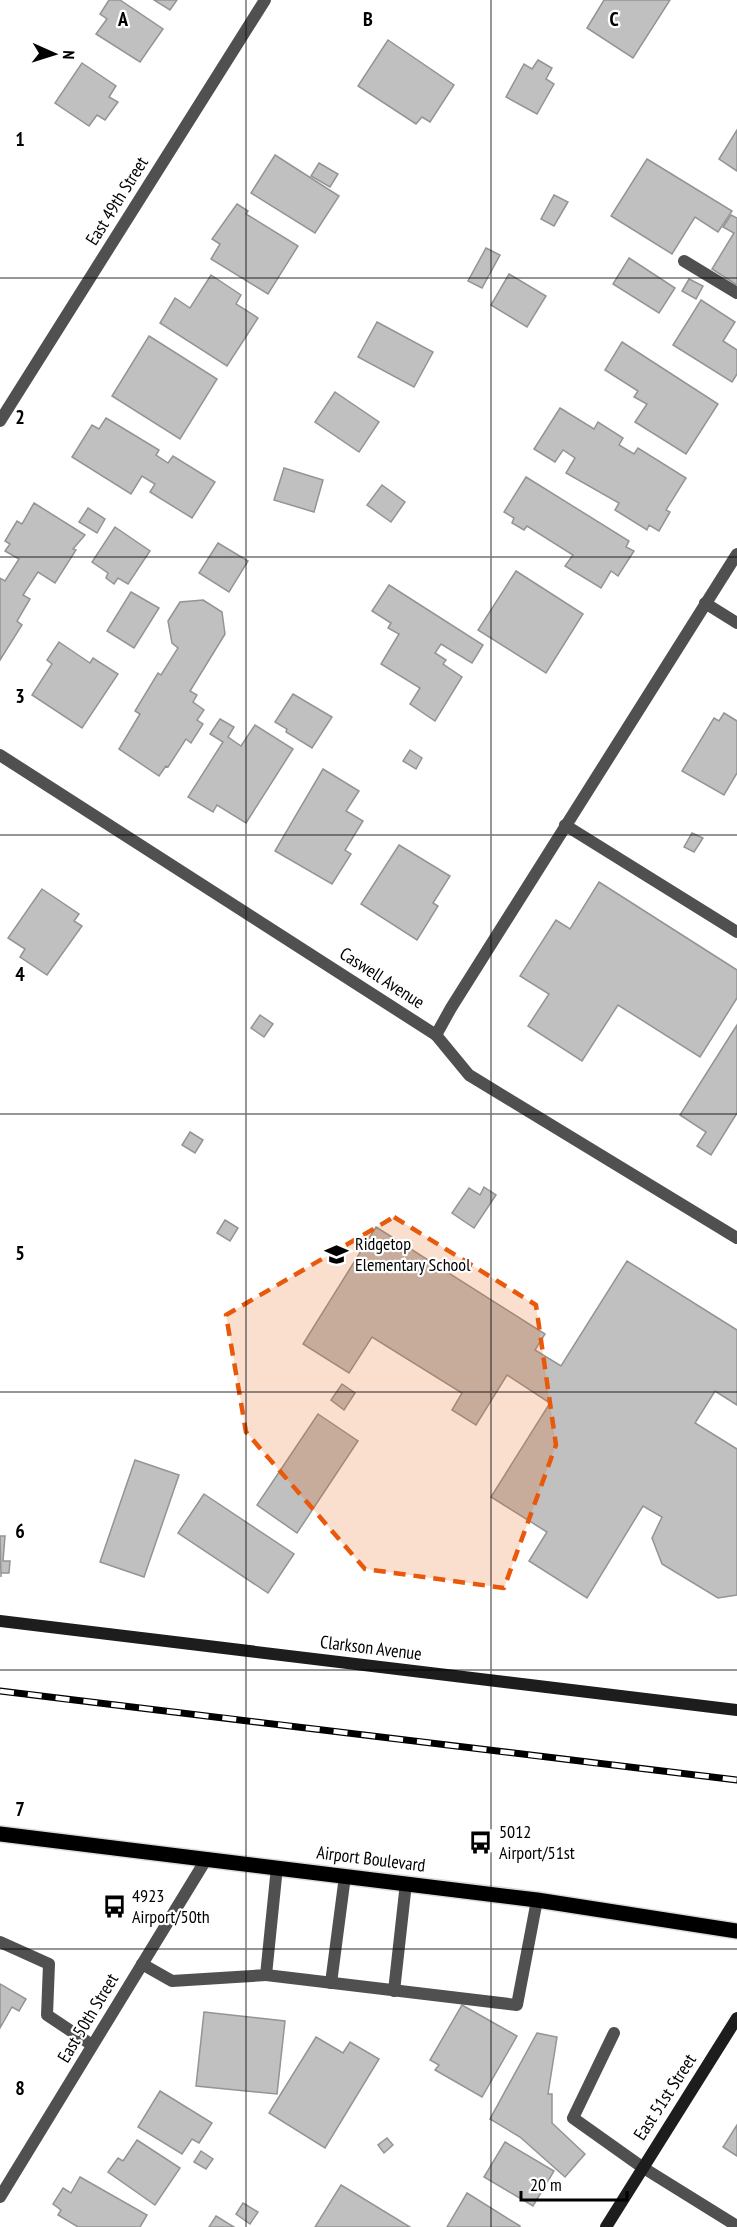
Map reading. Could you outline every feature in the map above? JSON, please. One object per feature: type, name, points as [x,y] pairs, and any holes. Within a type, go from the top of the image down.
[{"type":"main road","name":"Airport Boulevard","points":[[0,1834],[537,1900],[737,1931]]},
{"type":"street","name":"East 49th Street","points":[[0,421],[265,0]]},
{"type":"street","points":[[684,261],[737,293]]},
{"type":"street","points":[[436,1035],[565,825],[737,554]]},
{"type":"street","points":[[705,603],[737,623]]},
{"type":"street","name":"Caswell Avenue","points":[[0,755],[436,1035],[469,1075],[737,1238]]},
{"type":"street","points":[[565,825],[737,932]]},
{"type":"street","name":"Clarkson Avenue","points":[[0,1621],[737,1710]]},
{"type":"street","name":"East 50th Street","points":[[0,2197],[207,1858]]},
{"type":"street","points":[[266,1975],[277,1867]]},
{"type":"street","points":[[331,1983],[345,1876]]},
{"type":"street","points":[[394,1991],[406,1883]]},
{"type":"street","points":[[142,1964],[172,1981],[266,1975],[517,2005],[537,1900]]},
{"type":"street","points":[[0,1942],[49,1964],[47,2015],[92,2045]]},
{"type":"street","name":"East 51st Street","points":[[606,2227],[736,2022]]},
{"type":"street","points":[[614,2033],[573,2118],[642,2167],[737,2226]]},
{"type":"highlighted area","points":[[394,1217],[536,1305],[556,1445],[504,1588],[365,1569],[246,1432],[226,1315]]},
{"type":"building","points":[[109,0],[120,0],[163,29],[140,62],[96,34],[107,19],[100,14]]},
{"type":"building","points":[[154,0],[177,0],[170,10]]},
{"type":"building","points":[[604,0],[670,0],[633,58],[587,28]]},
{"type":"building","points":[[388,40],[454,85],[430,122],[422,117],[416,124],[358,86]]},
{"type":"building","points":[[538,60],[552,68],[546,79],[554,84],[537,114],[506,97],[524,64],[532,69]]},
{"type":"building","points":[[82,63],[116,86],[109,97],[118,102],[105,120],[97,115],[89,126],[55,103]]},
{"type":"building","points":[[737,130],[737,171],[719,159]]},
{"type":"building","points":[[275,155],[339,196],[315,233],[251,193]]},
{"type":"building","points":[[647,159],[732,211],[718,232],[695,217],[672,254],[611,216]]},
{"type":"building","points":[[319,163],[338,174],[330,187],[311,176]]},
{"type":"building","points":[[554,195],[568,202],[554,226],[541,219]]},
{"type":"building","points":[[237,204],[248,211],[246,214],[298,246],[268,294],[211,259],[220,244],[212,239]]},
{"type":"building","points":[[731,215],[737,218],[737,285],[712,269],[734,233],[723,227]]},
{"type":"building","points":[[486,248],[500,255],[482,288],[468,281]]},
{"type":"building","points":[[629,258],[675,288],[659,313],[613,284]]},
{"type":"building","points":[[509,274],[546,296],[527,327],[491,305]]},
{"type":"building","points":[[211,275],[241,295],[236,304],[258,318],[227,366],[160,323],[175,298],[190,308]]},
{"type":"building","points":[[689,279],[703,286],[696,299],[682,291]]},
{"type":"building","points":[[701,300],[735,322],[723,341],[737,350],[737,374],[732,382],[673,345]]},
{"type":"building","points":[[377,322],[433,352],[414,387],[358,357]]},
{"type":"building","points":[[149,336],[217,379],[180,439],[112,396]]},
{"type":"building","points":[[622,342],[718,404],[686,454],[635,422],[647,404],[634,397],[638,391],[605,370]]},
{"type":"building","points":[[335,392],[379,422],[359,452],[315,422]]},
{"type":"building","points":[[560,408],[594,429],[598,422],[623,438],[619,445],[634,454],[638,448],[686,478],[666,510],[670,512],[659,531],[649,525],[647,530],[615,510],[619,503],[566,473],[575,458],[563,450],[555,462],[534,449]]},
{"type":"building","points":[[106,418],[159,450],[156,455],[168,463],[173,456],[215,482],[192,518],[150,492],[155,484],[142,476],[131,494],[72,457],[92,425],[99,429]]},
{"type":"building","points":[[284,468],[323,480],[314,512],[274,500]]},
{"type":"building","points":[[526,477],[629,541],[626,547],[634,551],[618,576],[611,571],[601,588],[565,566],[573,555],[527,526],[524,530],[512,523],[514,518],[504,512]]},
{"type":"building","points":[[382,485],[405,502],[391,522],[367,505]]},
{"type":"building","points":[[34,503],[85,535],[73,549],[76,550],[55,583],[38,572],[23,595],[30,599],[17,621],[22,625],[0,660],[0,578],[5,581],[19,559],[5,551],[10,544],[5,541],[17,521],[22,524]]},
{"type":"building","points":[[88,508],[105,519],[97,533],[79,522]]},
{"type":"building","points":[[115,527],[150,551],[128,584],[118,578],[114,584],[106,578],[108,573],[92,562]]},
{"type":"building","points":[[218,543],[248,561],[229,592],[199,573]]},
{"type":"building","points":[[516,571],[583,614],[546,673],[478,630]]},
{"type":"building","points":[[389,585],[483,645],[472,663],[441,644],[435,653],[446,660],[443,664],[462,677],[435,721],[410,704],[420,688],[381,664],[399,634],[388,628],[391,623],[372,611]]},
{"type":"building","points":[[131,592],[159,608],[134,648],[107,631]]},
{"type":"building","points":[[203,600],[222,612],[225,634],[190,691],[197,695],[193,702],[204,710],[197,720],[203,724],[191,743],[186,739],[168,767],[166,766],[159,776],[119,749],[140,714],[135,711],[158,673],[161,675],[178,648],[172,643],[168,621],[180,602]]},
{"type":"building","points":[[59,642],[90,663],[93,658],[118,674],[82,728],[32,695],[52,664],[47,660]]},
{"type":"building","points":[[293,694],[332,717],[312,748],[286,732],[287,729],[275,722]]},
{"type":"building","points":[[724,713],[737,721],[737,773],[724,795],[682,771],[714,718],[719,721]]},
{"type":"building","points":[[220,719],[234,727],[228,737],[241,746],[255,725],[293,749],[246,823],[217,805],[213,812],[188,797],[223,742],[210,734]]},
{"type":"building","points":[[410,750],[422,758],[416,769],[403,761]]},
{"type":"building","points":[[323,769],[359,791],[346,811],[363,821],[345,850],[351,854],[332,884],[275,851]]},
{"type":"building","points":[[692,833],[703,838],[694,852],[684,847]]},
{"type":"building","points":[[399,845],[450,876],[433,903],[438,906],[417,940],[361,904]]},
{"type":"building","points":[[599,882],[737,970],[737,998],[700,1057],[618,1005],[582,1061],[528,1026],[549,994],[520,976],[556,920],[570,929]]},
{"type":"building","points":[[42,889],[79,914],[74,921],[82,926],[47,975],[20,957],[25,949],[8,938]]},
{"type":"building","points":[[260,1015],[273,1024],[264,1037],[251,1028]]},
{"type":"building","points":[[737,1025],[737,1113],[711,1155],[697,1146],[706,1132],[680,1115]]},
{"type":"building","points":[[190,1132],[203,1140],[195,1153],[182,1145]]},
{"type":"building","points":[[484,1187],[496,1195],[474,1228],[452,1213],[469,1188],[480,1195]]},
{"type":"building","points":[[225,1220],[238,1228],[230,1241],[217,1233]]},
{"type":"building","points":[[376,1227],[545,1334],[535,1350],[561,1366],[627,1261],[737,1330],[737,1405],[715,1391],[695,1423],[737,1449],[737,1595],[718,1598],[662,1564],[652,1538],[662,1517],[643,1506],[587,1598],[529,1561],[547,1532],[491,1497],[550,1403],[507,1375],[476,1425],[452,1410],[462,1393],[372,1337],[349,1373],[303,1344]]},
{"type":"building","points":[[342,1384],[355,1393],[344,1410],[331,1400]]},
{"type":"building","points":[[318,1414],[358,1441],[297,1533],[257,1505]]},
{"type":"building","points":[[135,1460],[179,1475],[144,1577],[100,1562]]},
{"type":"building","points":[[204,1494],[294,1554],[268,1593],[178,1533]]},
{"type":"building","points":[[0,1536],[5,1536],[3,1561],[10,1561],[9,1573],[1,1573],[1,1577]]},
{"type":"building","points":[[0,1984],[26,1999],[19,2011],[12,2007],[0,2028]]},
{"type":"building","points":[[462,2005],[517,2036],[482,2097],[435,2070],[439,2065],[430,2060]]},
{"type":"building","points":[[204,2012],[285,2021],[277,2094],[196,2086]]},
{"type":"building","points":[[537,2033],[557,2037],[548,2094],[552,2094],[552,2123],[585,2154],[565,2177],[520,2137],[490,2119]]},
{"type":"building","points":[[316,2037],[343,2053],[350,2042],[379,2059],[325,2148],[269,2113]]},
{"type":"building","points":[[160,2091],[212,2123],[199,2143],[192,2139],[182,2154],[138,2127]]},
{"type":"building","points":[[737,2125],[737,2156],[723,2147]]},
{"type":"building","points":[[387,2138],[393,2145],[384,2153],[378,2145]]},
{"type":"building","points":[[137,2140],[180,2168],[155,2205],[108,2172],[118,2158],[123,2161]]},
{"type":"building","points":[[505,2142],[554,2171],[533,2206],[484,2177]]},
{"type":"building","points":[[201,2151],[213,2159],[206,2169],[194,2162]]},
{"type":"building","points":[[80,2177],[147,2215],[140,2227],[78,2227],[58,2215],[61,2210],[53,2204],[63,2188],[71,2193]]},
{"type":"building","points":[[341,2185],[410,2227],[315,2227]]},
{"type":"building","points":[[467,2193],[520,2226],[520,2227],[447,2227]]},
{"type":"building","points":[[243,2203],[258,2212],[250,2224],[236,2214]]},
{"type":"building","points":[[216,2216],[234,2227],[209,2227]]},
{"type":"railway","points":[[0,1691],[737,1780]]},
{"type":"place","name":"Ridgetop Elementary School","points":[[337,1254]]},
{"type":"place","name":"5012 Airport/51st","points":[[481,1842]]},
{"type":"place","name":"4923 Airport/50th","points":[[114,1906]]}]
